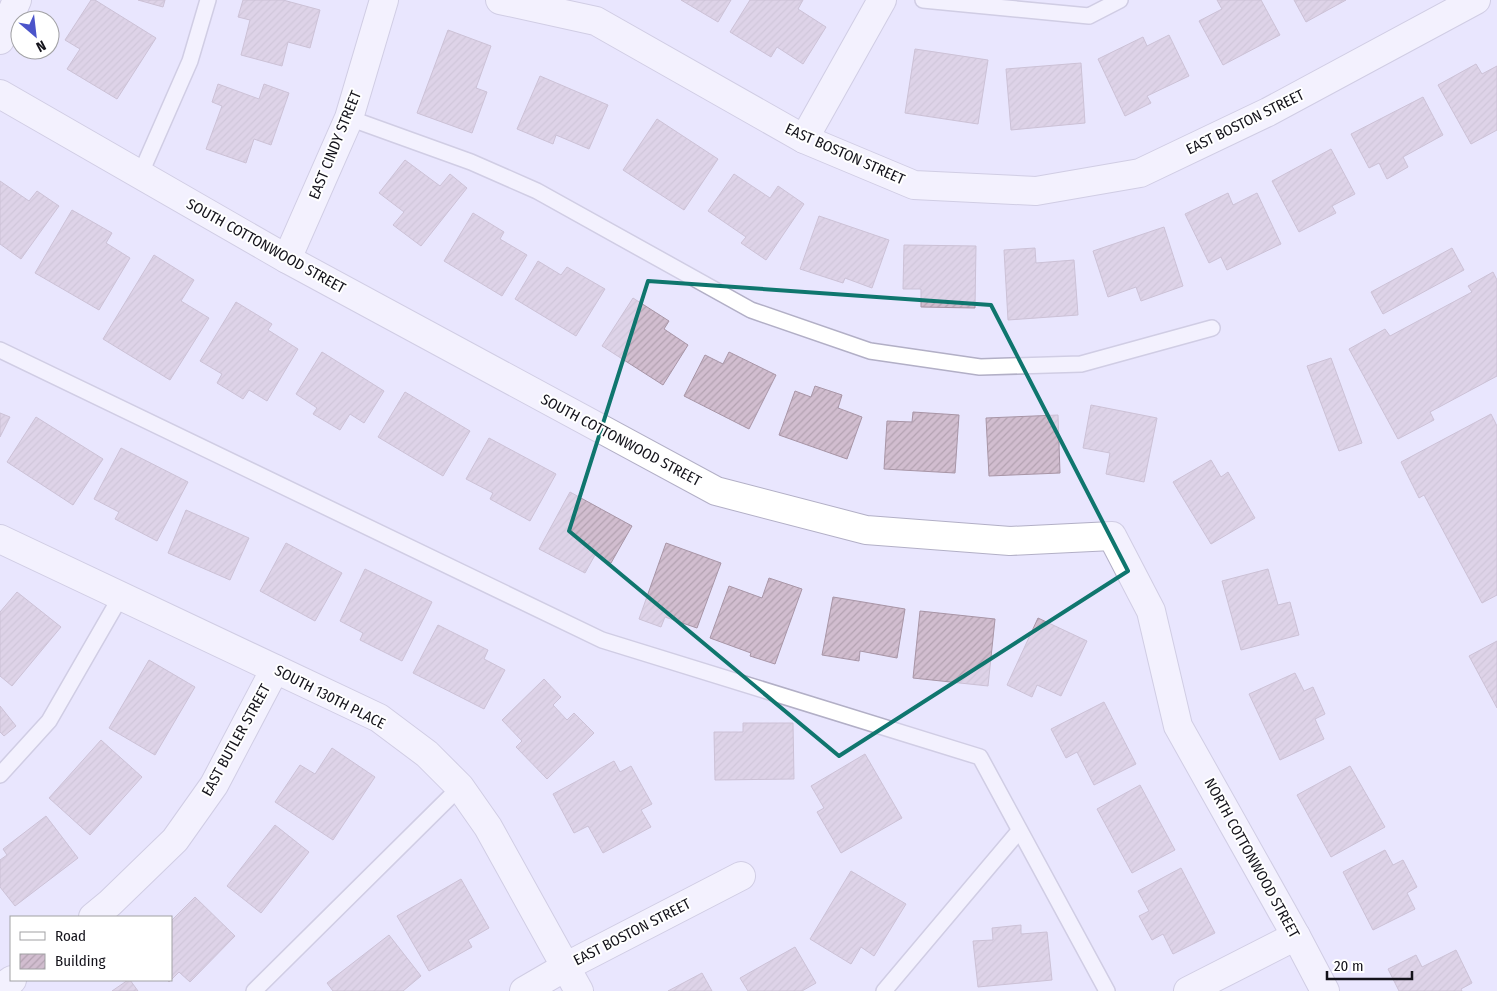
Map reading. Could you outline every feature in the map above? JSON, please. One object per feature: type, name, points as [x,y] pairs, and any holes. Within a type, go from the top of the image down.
[{"type":"street","points":[[0,40],[17,0]]},
{"type":"street","name":"EAST CINDY STREET","points":[[288,259],[349,118],[384,0]]},
{"type":"street","name":"EAST BOSTON STREET","points":[[500,0],[596,21],[804,140],[914,185],[1036,191],[1140,173],[1268,112],[1476,0]]},
{"type":"street","points":[[804,140],[882,0]]},
{"type":"street","name":"SOUTH COTTONWOOD STREET","points":[[0,94],[288,259],[716,491],[866,530],[1010,541],[1112,536],[1151,611],[1178,726]]},
{"type":"street","name":"SOUTH 130TH PLACE","points":[[0,540],[379,718],[427,754],[460,787],[488,827],[579,991]]},
{"type":"street","name":"EAST BUTLER STREET","points":[[94,916],[175,840],[214,785],[275,669]]},
{"type":"street","name":"NORTH COTTONWOOD STREET","points":[[1178,726],[1325,991]]},
{"type":"street","name":"EAST BOSTON STREET","points":[[524,991],[566,966],[741,876]]},
{"type":"street","points":[[1188,991],[1296,936]]},
{"type":"street","points":[[0,988],[10,981]]},
{"type":"lane","points":[[140,175],[190,62],[208,0]]},
{"type":"lane","points":[[923,0],[1089,16],[1120,0]]},
{"type":"lane","points":[[349,118],[471,162],[537,191],[751,310],[870,351],[980,367],[1081,364],[1212,328]]},
{"type":"lane","points":[[0,350],[602,640],[980,757],[1107,991]]},
{"type":"lane","points":[[0,775],[50,721],[121,596]]},
{"type":"lane","points":[[254,991],[460,787]]},
{"type":"lane","points":[[884,991],[1019,831]]},
{"type":"highlighted area","points":[[648,281],[991,305],[1128,571],[839,756],[569,531]]},
{"type":"building","points":[[91,0],[95,0],[156,38],[117,99],[67,69],[80,49],[65,40]]},
{"type":"building","points":[[138,0],[165,0],[163,7]]},
{"type":"building","points":[[243,0],[283,0],[320,10],[310,48],[288,42],[282,66],[241,55],[250,20],[238,17]]},
{"type":"building","points":[[681,0],[731,0],[718,22]]},
{"type":"building","points":[[750,0],[803,0],[798,9],[826,27],[803,64],[777,47],[771,57],[730,32]]},
{"type":"building","points":[[1217,0],[1261,0],[1280,35],[1223,65],[1199,21],[1222,9]]},
{"type":"building","points":[[1294,0],[1346,0],[1306,22]]},
{"type":"building","points":[[448,30],[491,46],[476,88],[487,92],[472,133],[417,113]]},
{"type":"building","points":[[1169,35],[1189,76],[1147,96],[1151,103],[1125,116],[1098,59],[1143,37],[1147,46]]},
{"type":"building","points":[[915,49],[988,60],[978,124],[905,113]]},
{"type":"building","points":[[1081,63],[1085,123],[1011,130],[1006,69]]},
{"type":"building","points":[[1476,64],[1482,74],[1497,66],[1497,130],[1471,144],[1438,85]]},
{"type":"building","points":[[540,76],[608,105],[589,149],[556,135],[553,144],[517,129]]},
{"type":"building","points":[[218,84],[259,99],[264,84],[289,93],[271,145],[254,139],[246,163],[206,149],[222,106],[212,102]]},
{"type":"building","points":[[1423,97],[1443,135],[1403,157],[1408,167],[1387,179],[1379,163],[1369,168],[1351,134]]},
{"type":"building","points":[[657,119],[718,159],[684,210],[623,170]]},
{"type":"building","points":[[1331,149],[1355,194],[1332,206],[1336,213],[1299,232],[1272,181]]},
{"type":"building","points":[[405,160],[440,186],[450,174],[467,188],[421,246],[393,225],[404,212],[379,193]]},
{"type":"building","points":[[734,174],[770,198],[778,186],[804,204],[766,260],[741,243],[746,237],[708,211]]},
{"type":"building","points":[[0,181],[29,201],[37,191],[59,206],[21,259],[0,244]]},
{"type":"building","points":[[1228,193],[1233,205],[1257,193],[1281,244],[1227,270],[1221,257],[1209,263],[1185,214]]},
{"type":"building","points":[[72,210],[112,233],[106,243],[130,258],[99,310],[35,273]]},
{"type":"building","points":[[473,213],[504,232],[500,239],[527,255],[502,296],[444,261]]},
{"type":"building","points":[[819,216],[889,240],[872,288],[845,278],[843,283],[800,269]]},
{"type":"building","points":[[1164,227],[1183,286],[1141,301],[1136,287],[1108,297],[1093,251]]},
{"type":"building","points":[[904,245],[976,246],[975,308],[921,307],[921,289],[903,289]]},
{"type":"building","points":[[1035,248],[1036,263],[1074,260],[1078,315],[1008,320],[1004,250]]},
{"type":"building","points":[[1452,248],[1464,270],[1383,314],[1371,292]]},
{"type":"building","points":[[154,255],[194,280],[181,301],[209,318],[170,380],[103,339]]},
{"type":"building","points":[[538,261],[561,275],[567,267],[605,289],[576,336],[515,299]]},
{"type":"building","points":[[1493,272],[1497,280],[1497,376],[1430,412],[1434,420],[1398,439],[1349,349],[1385,329],[1390,336],[1472,292],[1468,286]]},
{"type":"building","points":[[633,298],[669,321],[664,329],[688,345],[663,385],[602,346]]},
{"type":"building","points":[[236,302],[272,324],[268,330],[298,349],[267,401],[249,390],[243,399],[217,383],[222,374],[200,361]]},
{"type":"building","points":[[322,352],[384,391],[364,423],[350,414],[340,430],[313,414],[317,408],[296,394]]},
{"type":"building","points":[[729,352],[776,375],[749,429],[684,396],[705,355],[723,364]]},
{"type":"building","points":[[1331,358],[1362,443],[1339,451],[1307,366]]},
{"type":"building","points":[[815,386],[842,395],[838,408],[862,417],[847,459],[779,435],[795,391],[811,397]]},
{"type":"building","points":[[405,392],[470,431],[443,476],[378,437]]},
{"type":"building","points":[[1091,405],[1157,418],[1144,482],[1106,474],[1110,453],[1083,448]]},
{"type":"building","points":[[913,412],[959,415],[955,473],[884,469],[887,421],[912,422]]},
{"type":"building","points":[[0,413],[10,417],[0,437]]},
{"type":"building","points":[[1491,414],[1497,426],[1497,595],[1482,603],[1424,495],[1419,498],[1401,462]]},
{"type":"building","points":[[1058,415],[1060,473],[989,476],[986,418]]},
{"type":"building","points":[[36,417],[103,459],[73,505],[7,462]]},
{"type":"building","points":[[489,438],[556,474],[530,521],[490,499],[493,493],[466,479]]},
{"type":"building","points":[[121,448],[188,482],[157,541],[115,519],[119,512],[94,499]]},
{"type":"building","points":[[1211,460],[1221,477],[1228,472],[1255,518],[1211,544],[1173,482]]},
{"type":"building","points":[[570,492],[632,526],[611,563],[595,555],[585,573],[539,549]]},
{"type":"building","points":[[186,510],[249,538],[230,580],[168,553]]},
{"type":"building","points":[[286,543],[342,573],[315,621],[260,591]]},
{"type":"building","points":[[666,543],[721,563],[697,628],[665,617],[661,627],[639,619]]},
{"type":"building","points":[[365,569],[432,602],[402,661],[360,640],[363,633],[340,621]]},
{"type":"building","points":[[1268,569],[1278,605],[1290,602],[1299,635],[1241,650],[1222,581]]},
{"type":"building","points":[[769,578],[802,589],[775,664],[750,656],[751,653],[710,638],[729,586],[762,598]]},
{"type":"building","points":[[17,592],[61,627],[12,686],[0,676],[0,612]]},
{"type":"building","points":[[833,597],[905,609],[897,658],[860,651],[859,661],[822,655]]},
{"type":"building","points":[[920,611],[995,619],[988,686],[913,678]]},
{"type":"building","points":[[1038,618],[1087,641],[1061,696],[1037,685],[1032,697],[1007,685]]},
{"type":"building","points":[[438,625],[488,650],[484,659],[505,670],[484,709],[413,673]]},
{"type":"building","points":[[1497,641],[1497,708],[1469,656]]},
{"type":"building","points":[[149,660],[195,687],[155,755],[109,728]]},
{"type":"building","points":[[1295,673],[1304,691],[1313,687],[1325,714],[1315,719],[1324,739],[1280,760],[1249,694]]},
{"type":"building","points":[[544,679],[561,697],[553,705],[567,720],[574,713],[594,733],[547,779],[516,747],[522,741],[502,720]]},
{"type":"building","points":[[1104,702],[1136,764],[1094,785],[1077,752],[1066,758],[1051,729]]},
{"type":"building","points":[[0,706],[16,726],[4,736],[0,732]]},
{"type":"building","points":[[743,723],[793,723],[794,779],[715,780],[714,732],[743,732]]},
{"type":"building","points":[[101,740],[142,777],[90,835],[49,798]]},
{"type":"building","points":[[332,748],[375,777],[333,840],[275,802],[300,765],[315,774]]},
{"type":"building","points":[[865,754],[902,818],[841,853],[817,812],[824,808],[811,786]]},
{"type":"building","points":[[614,761],[620,772],[631,766],[652,804],[641,810],[651,827],[603,853],[588,826],[574,833],[553,794]]},
{"type":"building","points":[[1350,766],[1385,827],[1331,857],[1297,795]]},
{"type":"building","points":[[1140,785],[1175,850],[1132,873],[1097,809]]},
{"type":"building","points":[[46,816],[78,858],[15,906],[0,887],[0,860],[7,855],[3,849]]},
{"type":"building","points":[[275,825],[309,852],[261,913],[227,886]]},
{"type":"building","points":[[1385,850],[1393,865],[1403,860],[1417,887],[1407,893],[1415,909],[1373,930],[1343,872]]},
{"type":"building","points":[[1181,868],[1215,933],[1173,954],[1163,934],[1152,940],[1139,916],[1149,911],[1138,891]]},
{"type":"building","points":[[851,871],[906,904],[874,956],[861,947],[851,964],[810,939]]},
{"type":"building","points":[[461,879],[489,928],[468,940],[472,947],[429,971],[397,916]]},
{"type":"building","points":[[195,897],[235,936],[190,982],[179,972],[172,979],[172,920]]},
{"type":"building","points":[[1021,925],[1021,934],[1047,932],[1052,980],[978,987],[973,941],[993,940],[992,928]]},
{"type":"building","points":[[389,935],[421,976],[403,991],[333,991],[327,983]]},
{"type":"building","points":[[795,947],[816,983],[802,991],[748,991],[740,978]]},
{"type":"building","points":[[1456,950],[1472,983],[1461,989],[1462,991],[1399,991],[1388,969],[1416,955],[1422,967]]},
{"type":"building","points":[[702,973],[712,991],[668,991]]},
{"type":"building","points":[[127,981],[131,981],[138,991],[112,991]]}]
